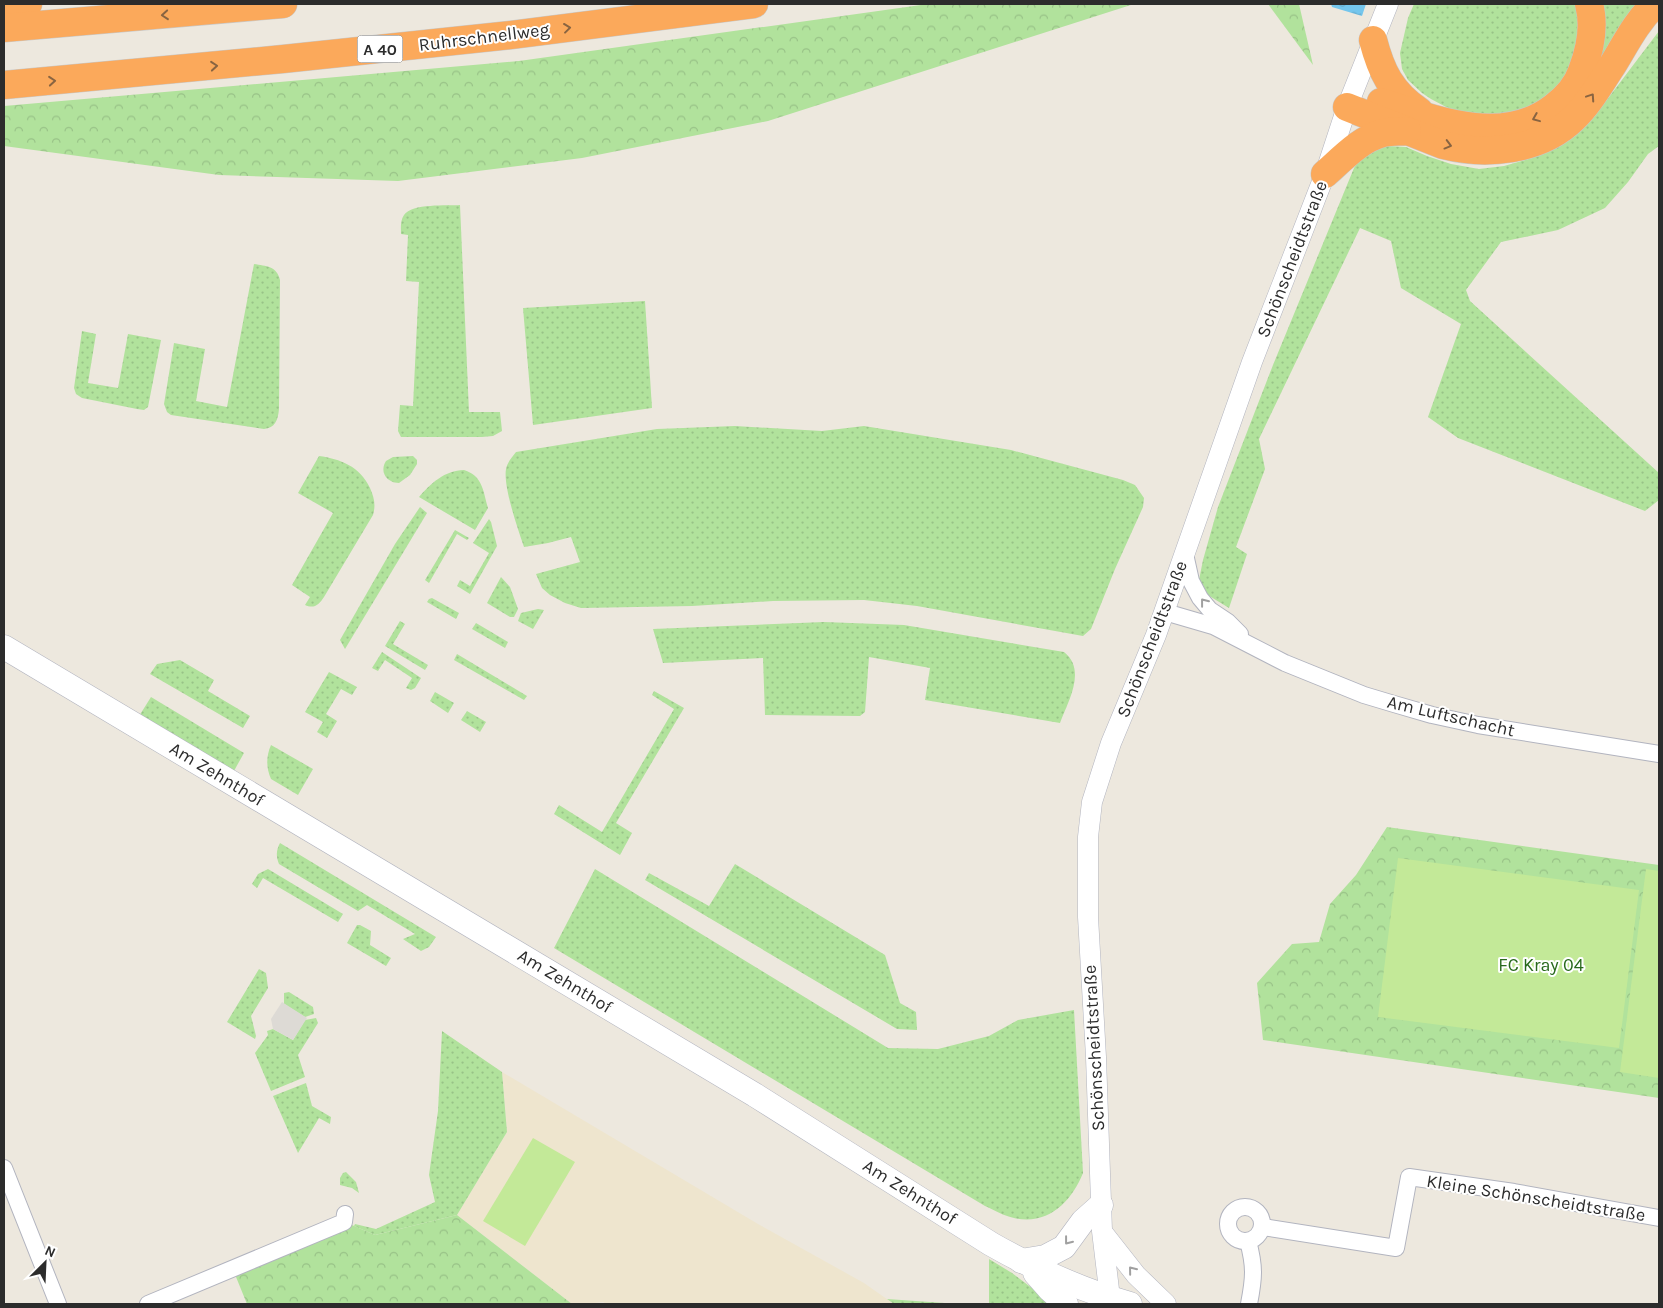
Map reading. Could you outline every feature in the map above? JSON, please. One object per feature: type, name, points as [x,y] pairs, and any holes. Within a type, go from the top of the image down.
[{"type":"highway","points":[[4,14],[28,4]]},
{"type":"highway","points":[[4,28],[268,4]]},
{"type":"highway","name":"Ruhrschnellweg","points":[[4,85],[511,35],[754,4]]},
{"type":"highway","points":[[1350,100],[1472,127],[1504,126],[1528,121],[1544,114],[1564,98],[1574,87],[1581,74],[1592,33],[1589,4]]},
{"type":"highway","points":[[1350,100],[1407,131],[1443,145],[1475,150],[1494,150],[1512,148],[1537,141],[1567,124],[1582,110],[1630,34],[1655,4]]},
{"type":"highway","points":[[1373,40],[1382,70],[1393,87],[1403,99],[1433,119]]},
{"type":"highway","points":[[1325,174],[1351,151],[1369,139],[1384,133],[1407,131]]},
{"type":"main road","name":"Am Zehnthof","points":[[4,647],[707,1066],[991,1244],[1071,1284],[1117,1302]]},
{"type":"main road","points":[[1066,1304],[1024,1262],[1045,1257],[1064,1247],[1084,1221],[1101,1205]]},
{"type":"street","name":"Schönscheidtstraße","points":[[1117,1302],[1102,1231],[1096,1057],[1087,898],[1089,823],[1092,802],[1106,756],[1165,612],[1252,362],[1388,4]]},
{"type":"street","name":"Am Luftschacht","points":[[1184,554],[1191,581],[1200,598],[1210,610],[1228,622],[1252,646]]},
{"type":"street","name":"Am Luftschacht","points":[[1165,612],[1200,621],[1226,632],[1285,663],[1364,695],[1432,715],[1486,726],[1659,754]]},
{"type":"street","points":[[4,1168],[58,1304]]},
{"type":"street","name":"Kleine Schönscheidtstraße","points":[[1263,1226],[1396,1248],[1409,1177],[1514,1192],[1659,1218]]},
{"type":"street","points":[[1244,1207],[1256,1210],[1263,1226],[1258,1236],[1248,1241],[1237,1240],[1229,1231],[1228,1220],[1234,1211],[1244,1207]]},
{"type":"street","points":[[148,1304],[344,1222],[345,1214]]},
{"type":"street","points":[[1102,1231],[1136,1275],[1166,1304]]},
{"type":"street","points":[[1248,1241],[1253,1260],[1254,1280],[1249,1304]]},
{"type":"shaded area","points":[[282,1002],[307,1018],[293,1040],[273,1029],[271,1019]]},
{"type":"shaded area","points":[[502,1072],[758,1224],[864,1283],[894,1304],[606,1304],[603,1302],[572,1304],[457,1215],[507,1132]]},
{"type":"green space","points":[[928,4],[1134,4],[768,121],[582,158],[398,181],[219,175],[4,146],[4,106],[519,61]]},
{"type":"green space","points":[[1268,4],[1299,4],[1313,65]]},
{"type":"green space","points":[[1414,4],[1581,4],[1582,39],[1559,90],[1519,115],[1464,113],[1446,107],[1422,93],[1408,80],[1402,69],[1400,53],[1408,18]]},
{"type":"green space","points":[[1599,4],[1639,4],[1593,79]]},
{"type":"green space","points":[[1659,31],[1659,146],[1648,154],[1628,182],[1605,208],[1558,230],[1501,242],[1466,290],[1470,301],[1659,473],[1659,500],[1645,511],[1458,438],[1428,417],[1461,324],[1401,288],[1391,241],[1360,228],[1259,439],[1265,469],[1236,547],[1247,554],[1229,608],[1206,594],[1199,580],[1218,507],[1273,365],[1354,168],[1361,158],[1371,149],[1388,146],[1406,147],[1451,164],[1479,169],[1504,166],[1532,158],[1560,145],[1583,128]]},
{"type":"green space","points":[[460,205],[469,412],[500,412],[502,431],[493,436],[482,437],[401,437],[398,431],[400,405],[413,406],[419,282],[406,281],[408,235],[401,234],[402,220],[408,211],[414,209],[430,206]]},
{"type":"green space","points":[[254,264],[274,269],[279,275],[280,280],[279,409],[275,423],[271,427],[264,429],[171,415],[167,412],[164,404],[174,343],[205,349],[196,401],[227,407]]},
{"type":"green space","points":[[645,301],[652,408],[533,425],[523,308]]},
{"type":"green space","points":[[82,331],[96,334],[88,383],[118,388],[128,334],[161,340],[148,407],[144,410],[137,409],[82,398],[76,394],[74,388]]},
{"type":"green space","points":[[735,426],[822,431],[864,426],[1011,450],[1123,480],[1135,485],[1144,498],[1143,507],[1091,629],[1083,636],[917,606],[864,600],[773,601],[692,606],[581,608],[565,603],[542,588],[536,574],[580,562],[571,537],[524,547],[512,508],[506,477],[507,465],[516,452],[657,429]]},
{"type":"green space","points":[[319,456],[349,465],[361,474],[371,491],[374,508],[373,515],[324,597],[318,604],[311,607],[305,605],[310,597],[292,585],[333,513],[298,493]]},
{"type":"green space","points":[[413,456],[417,460],[417,464],[410,475],[399,483],[391,481],[385,476],[383,469],[386,461],[393,457]]},
{"type":"green space","points":[[464,470],[479,480],[488,508],[475,530],[419,497],[428,487],[444,475]]},
{"type":"green space","points":[[420,507],[427,513],[345,649],[340,640],[395,544]]},
{"type":"green space","points":[[489,519],[497,546],[470,594],[457,586],[460,580],[470,586],[489,553],[473,543]]},
{"type":"green space","points":[[455,530],[469,538],[467,540],[457,534],[429,583],[425,580]]},
{"type":"green space","points":[[501,577],[510,587],[518,609],[514,617],[510,617],[487,603]]},
{"type":"green space","points":[[432,598],[459,613],[456,619],[427,602]]},
{"type":"green space","points":[[538,609],[544,610],[533,629],[518,621],[521,613]]},
{"type":"green space","points":[[400,621],[405,624],[393,644],[428,665],[425,670],[385,646]]},
{"type":"green space","points":[[824,622],[904,625],[1064,652],[1071,659],[1074,668],[1074,686],[1060,723],[925,700],[930,668],[869,657],[865,712],[860,716],[765,715],[763,658],[663,663],[653,629]]},
{"type":"green space","points":[[476,623],[508,642],[505,648],[472,629]]},
{"type":"green space","points":[[382,652],[421,678],[415,688],[411,690],[406,688],[412,678],[385,660],[378,671],[372,668]]},
{"type":"green space","points":[[457,654],[527,696],[524,700],[454,660]]},
{"type":"green space","points":[[180,660],[214,680],[208,691],[250,716],[243,728],[150,674],[157,664]]},
{"type":"green space","points":[[329,672],[357,687],[352,695],[341,689],[326,714],[337,721],[327,738],[317,732],[323,722],[305,712]]},
{"type":"green space","points":[[654,691],[684,708],[616,823],[632,833],[620,855],[554,814],[559,805],[602,832],[674,709],[652,695]]},
{"type":"green space","points":[[435,692],[454,703],[448,713],[430,701]]},
{"type":"green space","points":[[151,697],[244,753],[230,778],[136,721]]},
{"type":"green space","points":[[467,711],[486,722],[480,732],[461,720]]},
{"type":"green space","points":[[271,745],[313,769],[298,795],[271,779],[267,762]]},
{"type":"green space","name":"FC Kray 04","points":[[1387,827],[1659,865],[1659,1098],[1263,1040],[1257,983],[1292,944],[1319,942],[1330,904],[1356,875]]},
{"type":"green space","points":[[280,843],[436,937],[429,947],[421,951],[403,939],[415,934],[367,905],[358,911],[279,864],[277,853]]},
{"type":"green space","points":[[1398,858],[1639,890],[1619,1048],[1378,1017]]},
{"type":"green space","points":[[735,864],[885,955],[900,1003],[916,1012],[917,1030],[897,1029],[645,880],[649,873],[709,906]]},
{"type":"green space","points":[[268,869],[343,914],[338,922],[263,878],[257,888],[252,884],[258,874]]},
{"type":"green space","points":[[595,869],[888,1048],[938,1049],[989,1036],[1018,1020],[1074,1010],[1083,1173],[1072,1193],[1057,1209],[1048,1215],[1038,1218],[1026,1220],[999,1213],[554,948]]},
{"type":"green space","points":[[1646,869],[1659,871],[1659,1078],[1620,1072]]},
{"type":"green space","points":[[357,925],[371,931],[370,945],[391,958],[386,966],[347,943]]},
{"type":"green space","points":[[259,969],[266,973],[268,988],[251,1016],[255,1039],[227,1022]]},
{"type":"green space","points":[[289,992],[313,1007],[314,1014],[305,1017],[284,1004],[284,993]]},
{"type":"green space","points":[[316,1018],[318,1023],[298,1055],[305,1077],[271,1091],[255,1053],[268,1035],[267,1031],[273,1029],[293,1040],[305,1020]]},
{"type":"green space","points":[[442,1031],[502,1072],[507,1132],[457,1215],[375,1235],[354,1226],[355,1224],[376,1229],[435,1202],[429,1175],[438,1111]]},
{"type":"green space","points":[[306,1083],[312,1106],[331,1117],[330,1124],[319,1118],[298,1153],[273,1096]]},
{"type":"green space","points":[[533,1138],[575,1162],[525,1246],[483,1221]]},
{"type":"green space","points":[[346,1172],[356,1182],[359,1193],[352,1188],[340,1185],[340,1178]]},
{"type":"green space","points":[[457,1215],[572,1304],[247,1304],[234,1272],[345,1222],[375,1235]]},
{"type":"green space","points":[[989,1259],[1012,1273],[1053,1304],[989,1304]]},
{"type":"green space","points":[[887,1299],[959,1304],[894,1304]]},
{"type":"water","points":[[1331,4],[1366,4],[1362,16],[1332,7]]}]
